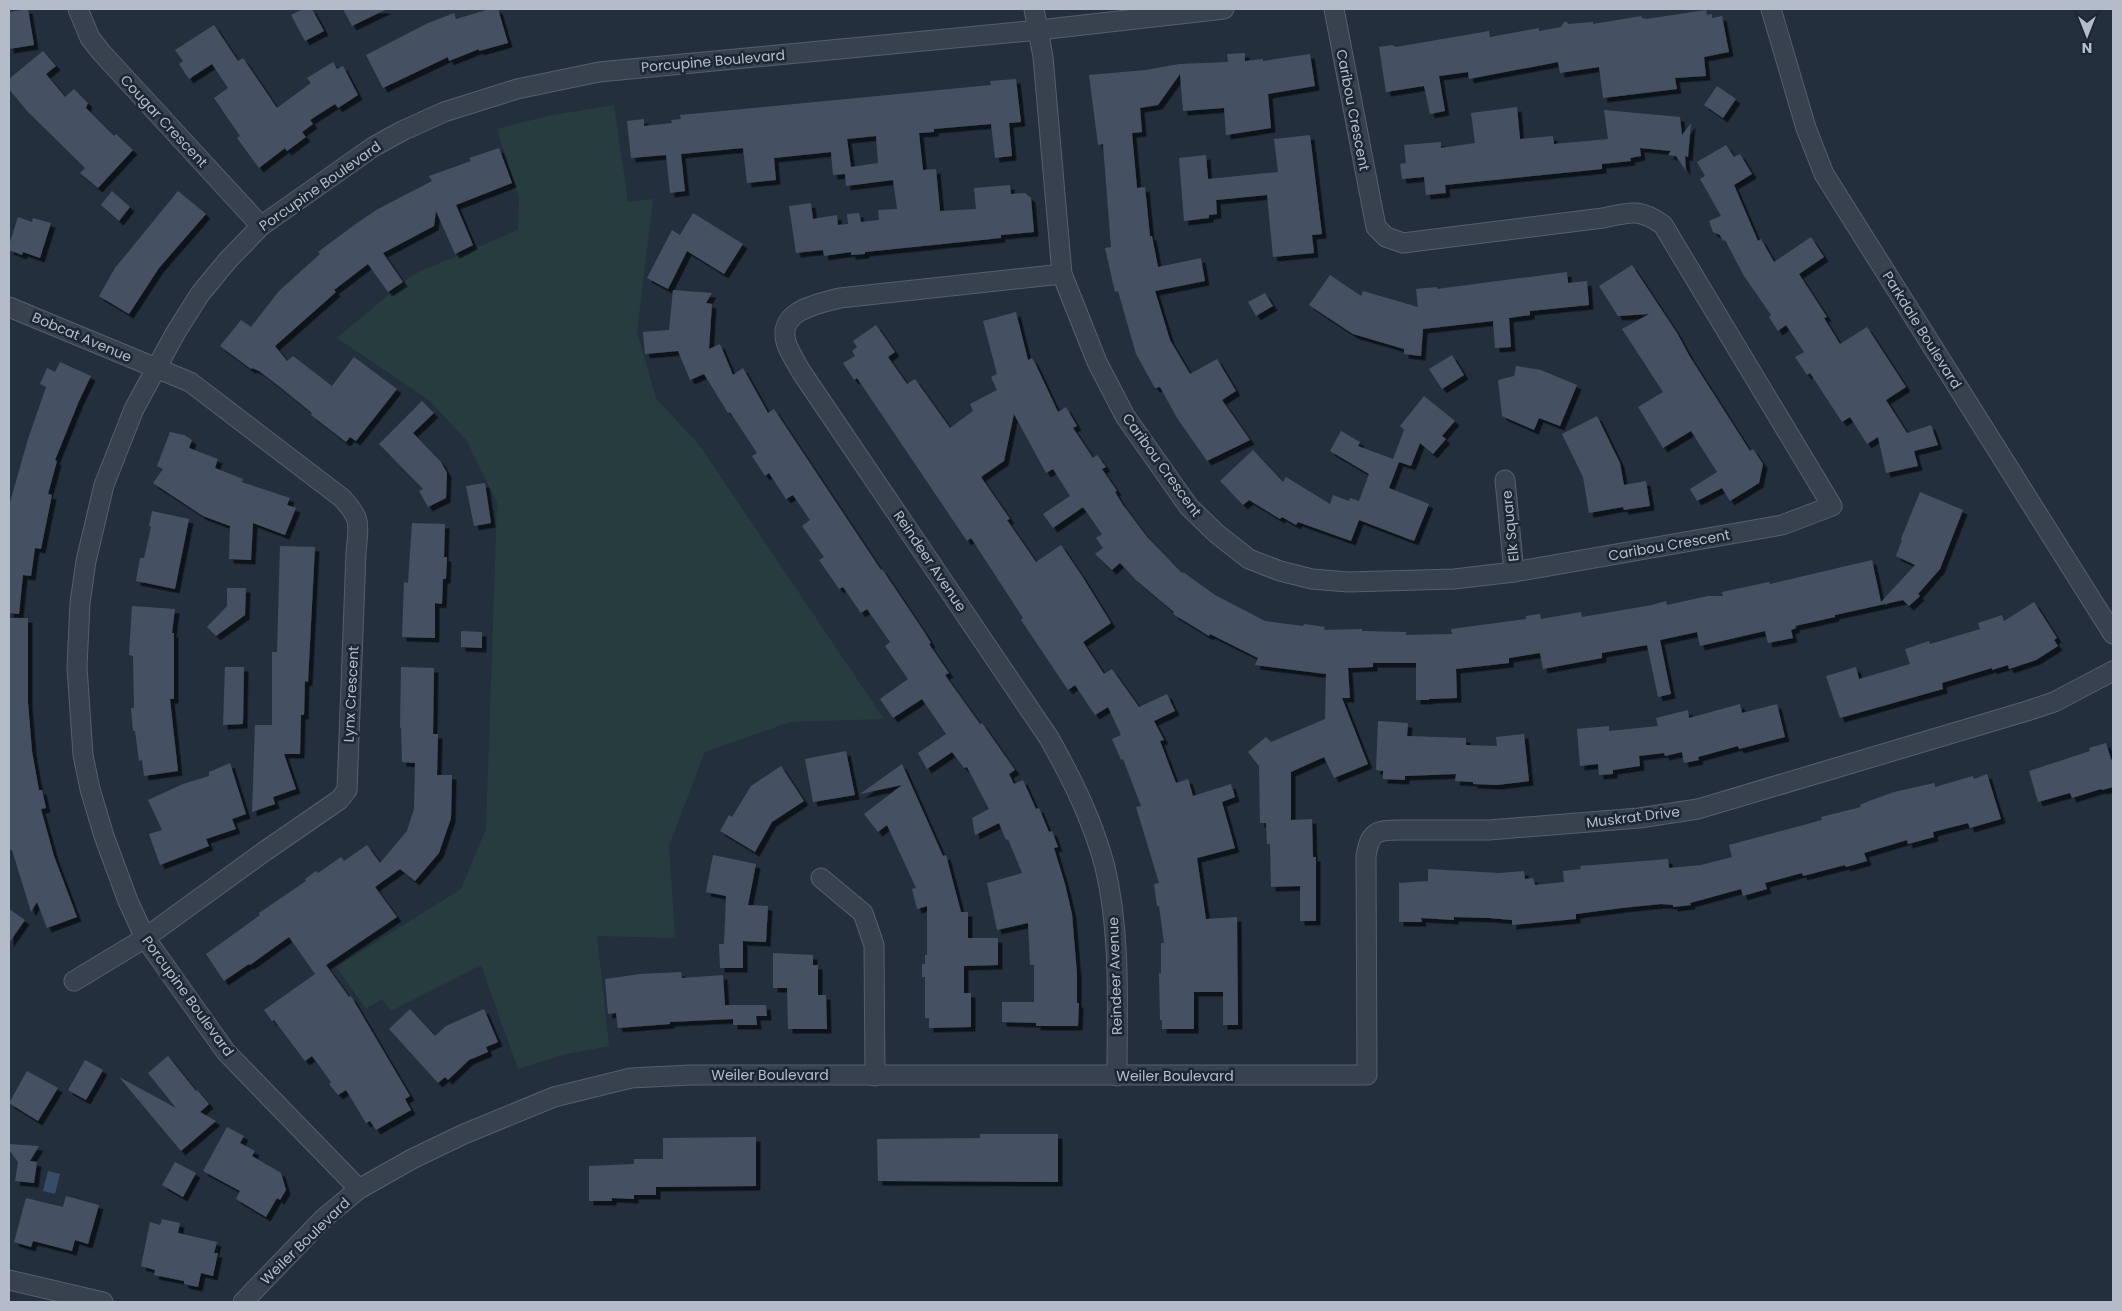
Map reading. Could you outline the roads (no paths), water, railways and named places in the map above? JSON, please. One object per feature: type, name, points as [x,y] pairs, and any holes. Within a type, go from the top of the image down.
[{"type":"street","name":"Cougar Crescent","points":[[78,9],[83,24],[101,52],[261,226]]},
{"type":"street","name":"Caribou Crescent","points":[[1034,9],[1043,57],[1062,274],[1097,362],[1126,416],[1189,507],[1217,534],[1249,559],[1280,571],[1312,579],[1348,582],[1454,579],[1514,572],[1782,526],[1832,506],[1663,225],[1649,214],[1629,212],[1603,218],[1403,243],[1386,237],[1376,227],[1334,9]]},
{"type":"street","name":"Porcupine Boulevard","points":[[359,1189],[226,1052],[145,938],[114,866],[90,789],[83,755],[77,667],[80,603],[84,574],[104,485],[134,409],[155,368],[200,294],[228,260],[261,226],[373,147],[402,131],[446,112],[517,89],[609,71],[1039,30],[1224,9]]},
{"type":"street","name":"Parkdale Boulevard","points":[[1771,9],[1806,128],[1824,174],[2113,634]]},
{"type":"street","name":"Reindeer Avenue","points":[[1062,274],[840,298],[809,306],[788,321],[785,330],[787,344],[802,373],[1049,738],[1078,792],[1104,866],[1112,904],[1117,962],[1117,1076]]},
{"type":"street","name":"Bobcat Avenue","points":[[9,307],[155,368]]},
{"type":"street","name":"Lynx Crescent","points":[[74,981],[145,938],[339,800],[347,790],[356,553],[359,523],[353,510],[342,498],[190,382],[155,368]]},
{"type":"street","name":"Elk Square","points":[[1505,480],[1514,572]]},
{"type":"street","name":"Muskrat Drive","points":[[1367,1075],[1366,856],[1368,843],[1375,833],[1384,830],[1489,830],[1639,818],[1698,809],[2027,711],[2054,702],[2113,671]]},
{"type":"street","points":[[821,878],[863,913],[874,945],[875,1076]]},
{"type":"street","name":"Weiler Boulevard","points":[[243,1302],[324,1218],[359,1189],[429,1151],[554,1097],[632,1078],[691,1075],[1367,1075]]},
{"type":"street","points":[[9,1280],[103,1302]]},
{"type":"water","points":[[48,1171],[60,1174],[55,1194],[43,1191]]}]
